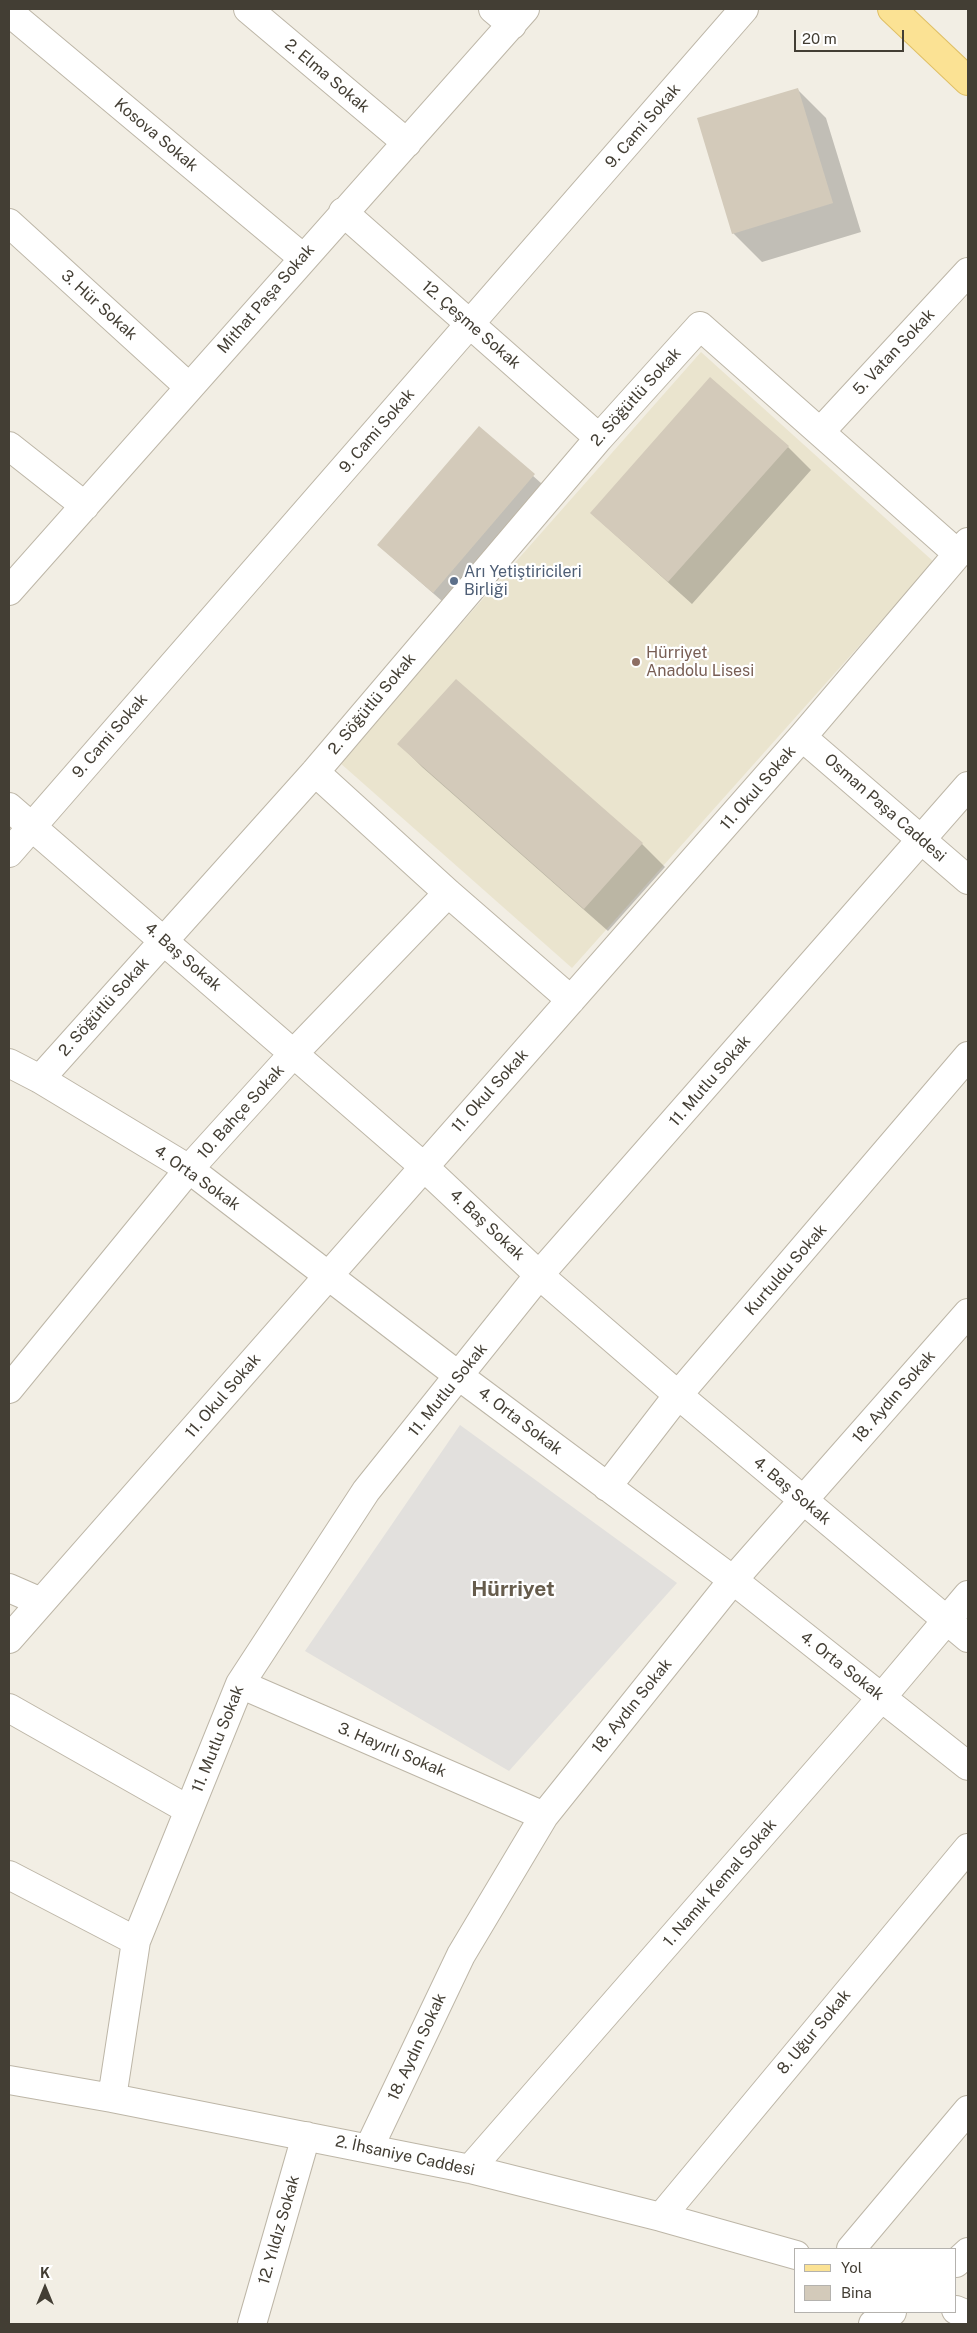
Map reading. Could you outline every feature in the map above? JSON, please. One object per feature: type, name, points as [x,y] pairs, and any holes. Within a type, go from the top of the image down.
[{"type":"main road","points":[[892,9],[968,81]]},
{"type":"street","name":"2. Elma Sokak","points":[[248,9],[407,143]]},
{"type":"street","name":"9. Cami Sokak","points":[[9,853],[744,9]]},
{"type":"street","name":"Mithat Paşa Sokak","points":[[9,591],[302,258],[407,143],[510,14]]},
{"type":"street","name":"Kosova Sokak","points":[[18,17],[302,258]]},
{"type":"street","name":"12. Çeşme Sokak","points":[[343,212],[598,438]]},
{"type":"street","name":"3. Hür Sokak","points":[[9,223],[189,387]]},
{"type":"street","name":"5. Vatan Sokak","points":[[821,431],[968,272]]},
{"type":"street","name":"2. Söğütlü Sokak","points":[[40,1079],[315,772],[598,438],[700,326],[821,431]]},
{"type":"street","points":[[821,431],[963,548]]},
{"type":"street","points":[[9,446],[84,506]]},
{"type":"street","name":"11. Okul Sokak","points":[[9,1639],[802,737],[963,548]]},
{"type":"street","name":"Osman Paşa Caddesi","points":[[802,737],[968,880]]},
{"type":"street","points":[[315,772],[448,893],[571,1000]]},
{"type":"street","name":"11. Mutlu Sokak","points":[[112,2098],[136,1941],[240,1684],[366,1492],[460,1376],[539,1274],[968,786]]},
{"type":"street","name":"4. Baş Sokak","points":[[9,807],[423,1166],[539,1274],[678,1395],[802,1501],[968,1638]]},
{"type":"street","name":"10. Bahçe Sokak","points":[[9,1389],[189,1169],[294,1053],[448,893]]},
{"type":"street","name":"Kurtuldu Sokak","points":[[608,1487],[678,1395],[968,1056]]},
{"type":"street","name":"4. Orta Sokak","points":[[9,1063],[40,1079],[189,1169],[460,1376],[733,1580],[968,1766]]},
{"type":"street","name":"18. Aydın Sokak","points":[[369,2148],[461,1955],[544,1816],[733,1580],[968,1313]]},
{"type":"street","points":[[9,1588],[41,1602]]},
{"type":"street","name":"1. Namık Kemal Sokak","points":[[470,2169],[882,1697],[968,1595]]},
{"type":"street","name":"3. Hayırlı Sokak","points":[[240,1684],[544,1816]]},
{"type":"street","points":[[9,1708],[189,1810]]},
{"type":"street","name":"8. Uğur Sokak","points":[[660,2217],[968,1848]]},
{"type":"street","points":[[9,1875],[136,1941]]},
{"type":"street","name":"2. İhsaniye Caddesi","points":[[9,2080],[112,2098],[470,2169],[660,2217],[794,2254]]},
{"type":"street","points":[[851,2248],[968,2110]]},
{"type":"street","name":"12. Yıldız Sokak","points":[[252,2324],[306,2136]]},
{"type":"street","points":[[957,2262],[968,2252]]},
{"type":"street","points":[[873,2324],[890,2313]]},
{"type":"shaded area","name":"Hürriyet Anadolu Lisesi","points":[[701,352],[934,562],[572,968],[339,762]]},
{"type":"shaded area","points":[[460,1425],[677,1583],[509,1771],[305,1651]]},
{"type":"building","points":[[798,88],[833,203],[732,234],[697,118]]},
{"type":"building","points":[[710,377],[789,446],[668,582],[590,513]]},
{"type":"building","points":[[479,426],[535,474],[433,593],[377,545]]},
{"type":"building","points":[[456,679],[643,843],[584,909],[397,744]]},
{"type":"place","name":"Arı Yetiştiricileri Birliği","points":[[454,581]]},
{"type":"place","name":"Hürriyet Anadolu Lisesi","points":[[636,662]]},
{"type":"district","name":"Hürriyet","points":[[513,1590]]}]
